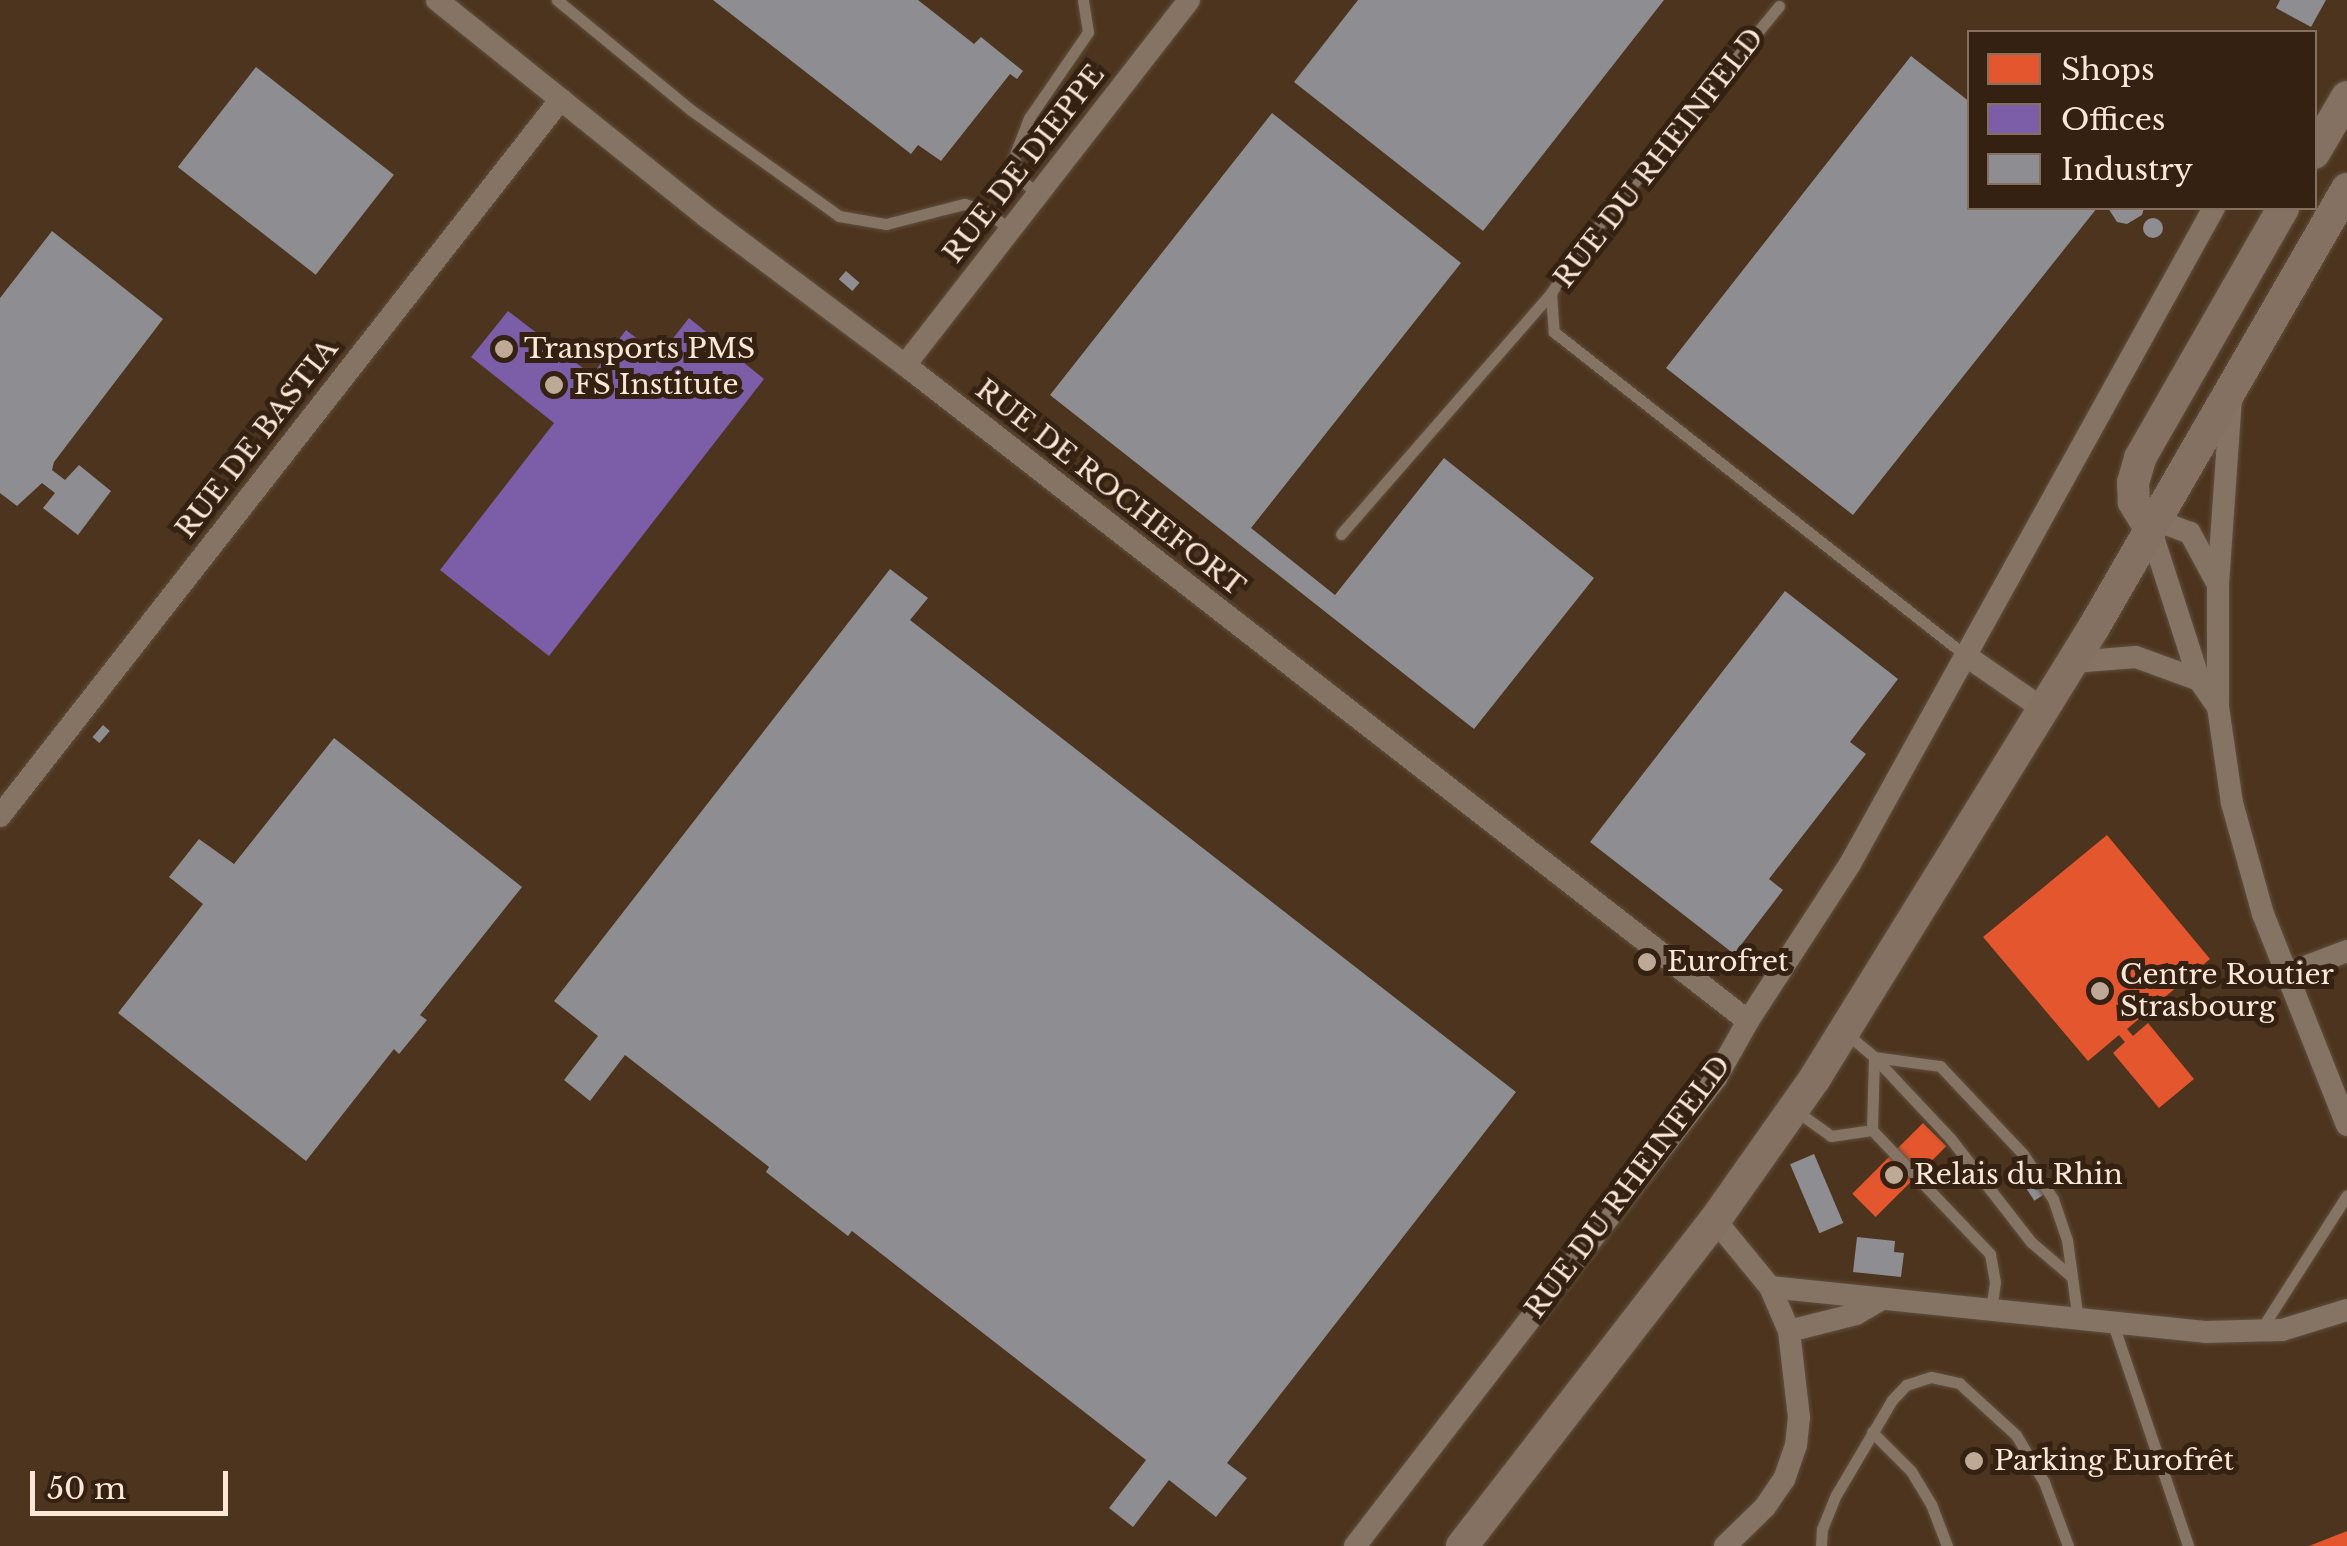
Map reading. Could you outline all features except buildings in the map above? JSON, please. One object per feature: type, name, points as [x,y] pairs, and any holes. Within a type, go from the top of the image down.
[{"type":"street","name":"RUE DE ROCHEFORT","points":[[436,0],[706,217],[906,365],[1501,833],[1748,1021]]},
{"type":"street","name":"RUE DE DIEPPE","points":[[906,365],[1189,0]]},
{"type":"street","points":[[2317,148],[2347,97]]},
{"type":"street","name":"RUE DE BASTIA","points":[[0,816],[561,99]]},
{"type":"street","points":[[1462,1546],[1715,1220],[1844,1032],[2073,662],[2347,189]]},
{"type":"street","name":"RUE DU RHEINFELD","points":[[1355,1546],[1716,1078],[1748,1021],[1850,864],[2213,210]]},
{"type":"street","points":[[2218,707],[2199,680],[2150,528],[2134,502],[2140,458],[2282,210]]},
{"type":"street","points":[[2231,390],[2218,584],[2218,707],[2244,855],[2347,1125]]},
{"type":"street","points":[[2150,528],[2166,524],[2190,533],[2218,584]]},
{"type":"street","name":"RUE DU RHEINFELD","points":[[1965,655],[2043,709]]},
{"type":"street","points":[[2073,662],[2136,657],[2199,680]]},
{"type":"street","points":[[2290,974],[2347,951]]},
{"type":"street","points":[[1715,1220],[1770,1288],[1789,1330],[1799,1417],[1796,1445],[1784,1479],[1764,1507],[1725,1546]]},
{"type":"street","points":[[1770,1288],[2113,1324],[2260,1332],[2312,1324],[2347,1310]]},
{"type":"street","points":[[1789,1330],[1856,1314],[1880,1300]]},
{"type":"lane","points":[[556,0],[691,110],[839,216],[886,224],[964,204],[983,208],[1010,230]]},
{"type":"lane","points":[[1039,193],[1022,181],[1014,157],[1029,118],[1088,32],[1083,0]]},
{"type":"lane","name":"RUE DU RHEINFELD","points":[[1779,6],[1580,248],[1551,293],[1554,332],[1965,655]]},
{"type":"lane","points":[[1341,534],[1551,293]]},
{"type":"lane","points":[[1844,1032],[1874,1056],[1950,1138],[2032,1242],[2072,1277]]},
{"type":"lane","points":[[1874,1056],[1872,1130],[1990,1254],[1995,1282],[1990,1311]]},
{"type":"lane","points":[[1874,1056],[1940,1066],[1971,1094],[2023,1154],[2052,1199],[2068,1240],[2078,1320]]},
{"type":"lane","points":[[1793,1109],[1832,1136],[1872,1130]]},
{"type":"lane","points":[[2260,1332],[2347,1195]]},
{"type":"lane","points":[[2113,1324],[2188,1546]]},
{"type":"lane","points":[[1821,1546],[1822,1529],[1836,1495],[1872,1432],[1906,1385],[1931,1377],[1959,1383],[2016,1434],[2044,1482],[2068,1546]]},
{"type":"lane","points":[[1872,1432],[1911,1471],[1931,1504],[1946,1546]]},
{"type":"place","name":"Transports PMS","points":[[504,349]]},
{"type":"place","name":"FS Institute","points":[[554,385]]},
{"type":"place","name":"Eurofret","points":[[1647,962]]},
{"type":"place","name":"Centre Routier Strasbourg","points":[[2100,991]]},
{"type":"place","name":"Relais du Rhin","points":[[1894,1175]]},
{"type":"place","name":"Parking Eurofrêt","points":[[1974,1461]]}]
